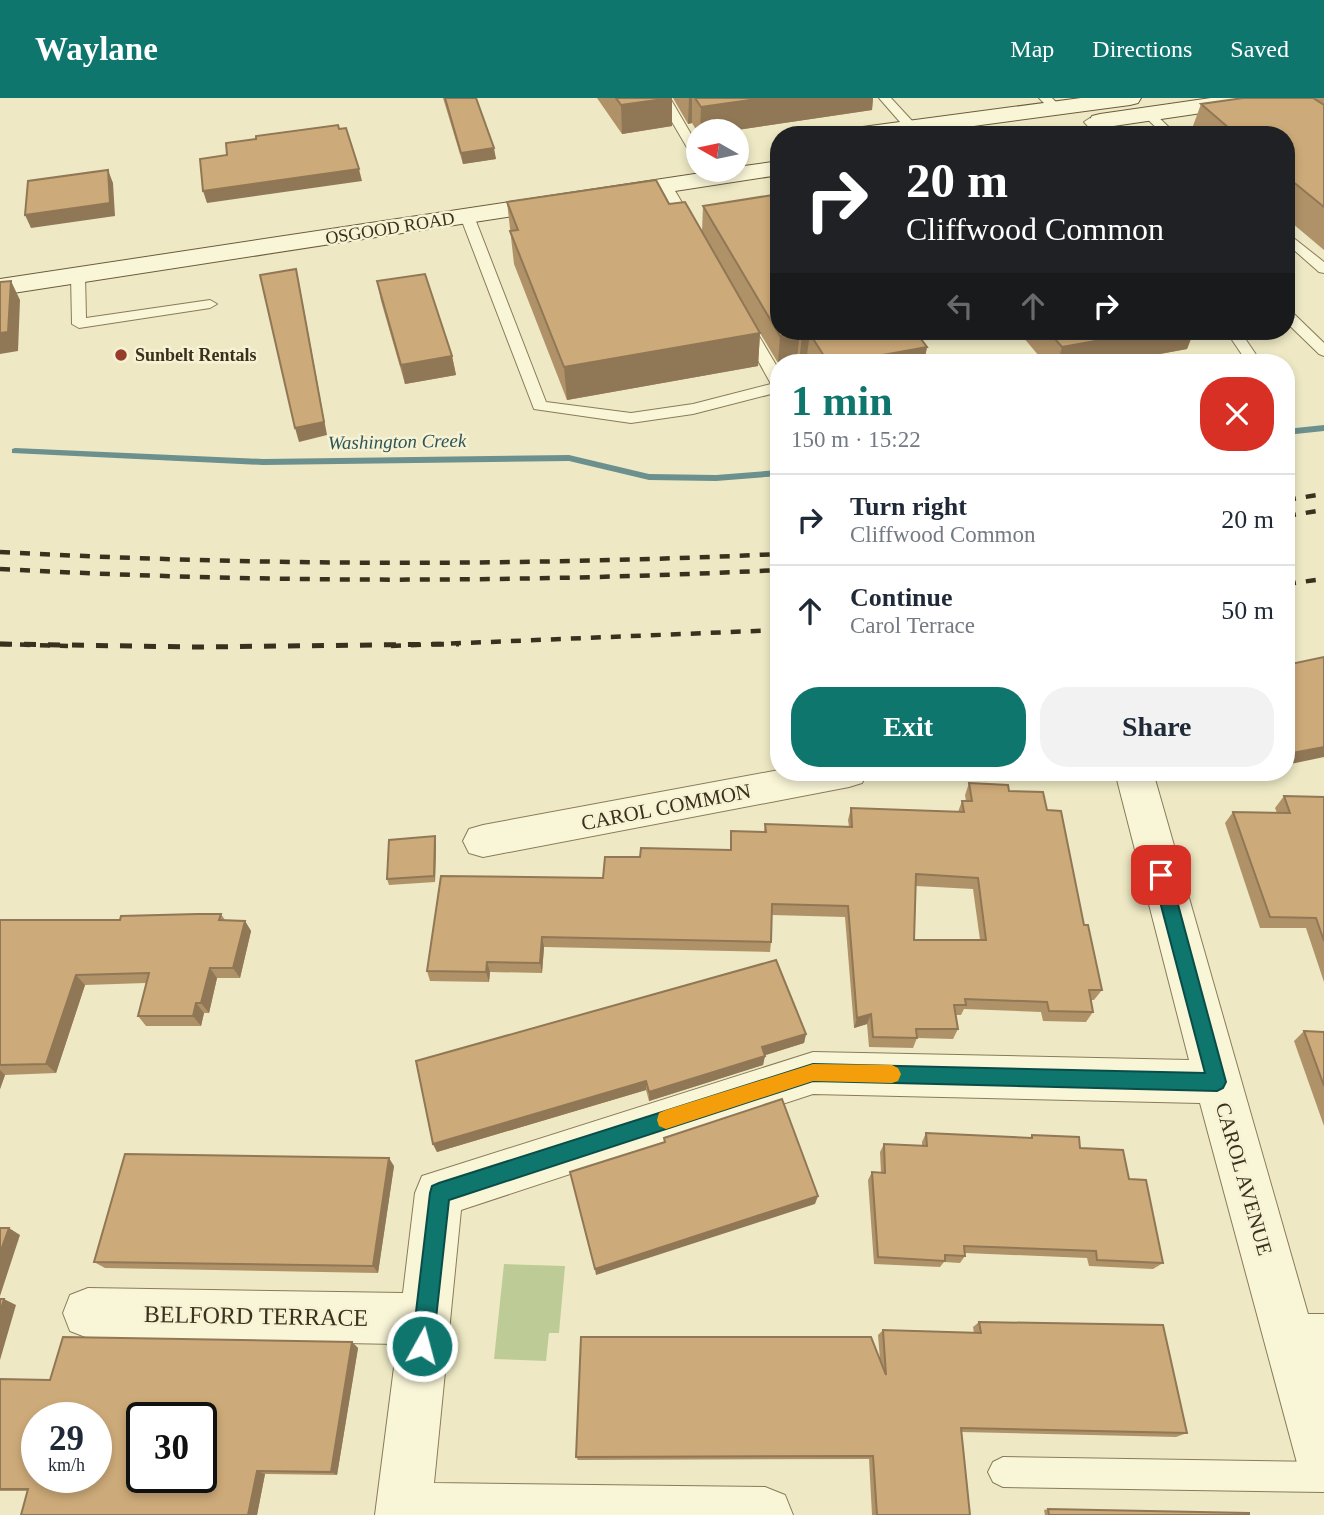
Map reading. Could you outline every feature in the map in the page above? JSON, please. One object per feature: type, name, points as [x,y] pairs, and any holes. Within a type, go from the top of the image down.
[{"type":"main road","points":[[917,126],[1051,103],[1110,112],[1148,114],[1256,98]]},
{"type":"main road","points":[[1057,126],[1110,112]]},
{"type":"main road","name":"OSGOOD ROAD","points":[[385,205],[686,159]]},
{"type":"main road","name":"OSGOOD ROAD","points":[[0,287],[770,169]]},
{"type":"main road","points":[[0,264],[137,242]]},
{"type":"main road","name":"CAROL COMMON","points":[[483,841],[801,781]]},
{"type":"main road","name":"CAROL AVENUE","points":[[1135,781],[1217,1082],[1307,1340],[1324,1463]]},
{"type":"main road","points":[[765,1515],[403,1513],[439,1193],[813,1073],[1217,1082]]},
{"type":"main road","name":"BELFORD TERRACE","points":[[88,1313],[425,1319]]},
{"type":"lane","points":[[664,98],[686,136]]},
{"type":"lane","points":[[885,98],[910,126]]},
{"type":"lane","points":[[1148,114],[1161,126]]},
{"type":"lane","points":[[665,184],[699,244]]},
{"type":"lane","points":[[467,216],[540,406],[631,418],[693,409],[770,388]]},
{"type":"lane","points":[[1295,244],[1324,270]]},
{"type":"lane","points":[[78,275],[79,324],[210,304]]},
{"type":"lane","points":[[739,314],[770,370]]},
{"type":"lane","points":[[1295,323],[1324,351]]},
{"type":"lane","points":[[1003,1472],[1324,1477]]},
{"type":"green space","points":[[504,1264],[565,1266],[559,1333],[549,1333],[546,1361],[494,1359]]},
{"type":"building","points":[[445,98],[476,98],[494,148],[461,153]]},
{"type":"building","points":[[616,98],[671,98],[621,105]]},
{"type":"building","points":[[695,98],[764,98],[701,107]]},
{"type":"building","points":[[1243,98],[1313,98],[1324,105],[1324,207],[1295,183],[1295,126],[1227,126],[1201,104]]},
{"type":"building","points":[[338,125],[339,129],[346,128],[359,169],[203,191],[200,159],[227,155],[226,143],[256,139],[256,136]]},
{"type":"building","points":[[108,170],[110,203],[25,215],[28,181]]},
{"type":"building","points":[[656,180],[669,204],[685,202],[760,333],[564,367],[510,231],[518,230],[507,202]]},
{"type":"building","points":[[770,195],[770,319],[703,206]]},
{"type":"building","points":[[296,269],[324,422],[295,428],[260,275]]},
{"type":"building","points":[[425,274],[452,356],[401,365],[377,281]]},
{"type":"building","points":[[11,281],[8,332],[0,333],[0,282]]},
{"type":"building","points":[[814,340],[922,340],[927,347],[888,354],[823,354]]},
{"type":"building","points":[[1056,340],[1101,340],[1062,347]]},
{"type":"building","points":[[1324,657],[1324,747],[1295,752],[1295,663]]},
{"type":"building","points":[[969,783],[1008,785],[1009,791],[1043,792],[1047,810],[1061,811],[1084,925],[1088,925],[1102,990],[1089,990],[1093,1012],[1049,1011],[1047,1002],[965,999],[966,1005],[954,1005],[958,1029],[916,1029],[917,1038],[873,1037],[871,1014],[857,1018],[848,906],[772,904],[771,942],[542,937],[540,963],[487,962],[486,972],[427,971],[441,876],[603,878],[605,857],[640,857],[641,848],[731,850],[731,831],[766,832],[765,824],[852,827],[851,808],[964,812],[962,801],[972,801]],"holes":[[[916,874],[978,878],[986,940],[914,940]]]},
{"type":"building","points":[[1284,796],[1324,797],[1324,941],[1316,918],[1270,917],[1233,812],[1290,813]]},
{"type":"building","points":[[435,836],[434,876],[387,879],[389,840]]},
{"type":"building","points":[[221,914],[219,920],[245,921],[233,968],[210,968],[201,1003],[196,1003],[193,1016],[138,1016],[149,973],[76,975],[46,1064],[0,1065],[0,920],[120,920],[121,916]]},
{"type":"building","points":[[776,960],[806,1034],[762,1047],[765,1056],[649,1092],[646,1081],[433,1144],[416,1061]]},
{"type":"building","points":[[1304,1031],[1324,1032],[1324,1086]]},
{"type":"building","points":[[782,1099],[818,1196],[595,1269],[570,1172],[665,1142],[664,1138]]},
{"type":"building","points":[[926,1133],[1032,1138],[1032,1135],[1079,1137],[1080,1148],[1123,1150],[1129,1179],[1146,1180],[1163,1263],[1097,1260],[1096,1251],[964,1246],[965,1256],[945,1255],[945,1261],[878,1257],[872,1172],[885,1173],[884,1144],[927,1146]]},
{"type":"building","points":[[125,1154],[389,1158],[373,1266],[94,1262]]},
{"type":"building","points":[[0,1228],[9,1228],[0,1253]]},
{"type":"building","points":[[979,1322],[1163,1325],[1187,1433],[961,1428],[970,1515],[877,1515],[873,1456],[576,1457],[581,1337],[871,1337],[886,1375],[883,1330],[981,1333]]},
{"type":"building","points":[[63,1337],[352,1342],[331,1472],[257,1471],[248,1515],[21,1515],[27,1493],[112,1493],[112,1402],[21,1402],[21,1489],[0,1489],[0,1379],[50,1380]]},
{"type":"building","points":[[1048,1509],[1249,1513],[1249,1515],[1049,1515]]},
{"type":"waterway","name":"Washington Creek","points":[[1295,431],[1324,428]]},
{"type":"waterway","name":"Washington Creek","points":[[15,451],[263,462],[569,458],[649,477],[716,478],[770,474]]},
{"type":"railway","points":[[1295,499],[1324,494]]},
{"type":"railway","points":[[1295,515],[1324,510]]},
{"type":"railway","points":[[0,552],[195,560],[390,563],[584,561],[770,554]]},
{"type":"railway","points":[[0,569],[195,577],[390,580],[770,570]]},
{"type":"railway","points":[[1295,583],[1324,579]]},
{"type":"railway","points":[[432,644],[770,630]]},
{"type":"railway","points":[[68,646],[0,644],[195,647],[432,644]]},
{"type":"railway","points":[[391,646],[432,644]]},
{"type":"railway","points":[[432,644],[459,644]]},
{"type":"slow traffic","points":[[666,1120],[813,1073],[892,1074]]},
{"type":"place","name":"Sunbelt Rentals","points":[[121,355]]},
{"type":"route","points":[[422,1346],[439,1193],[813,1073],[1217,1082],[1161,875]]}]
